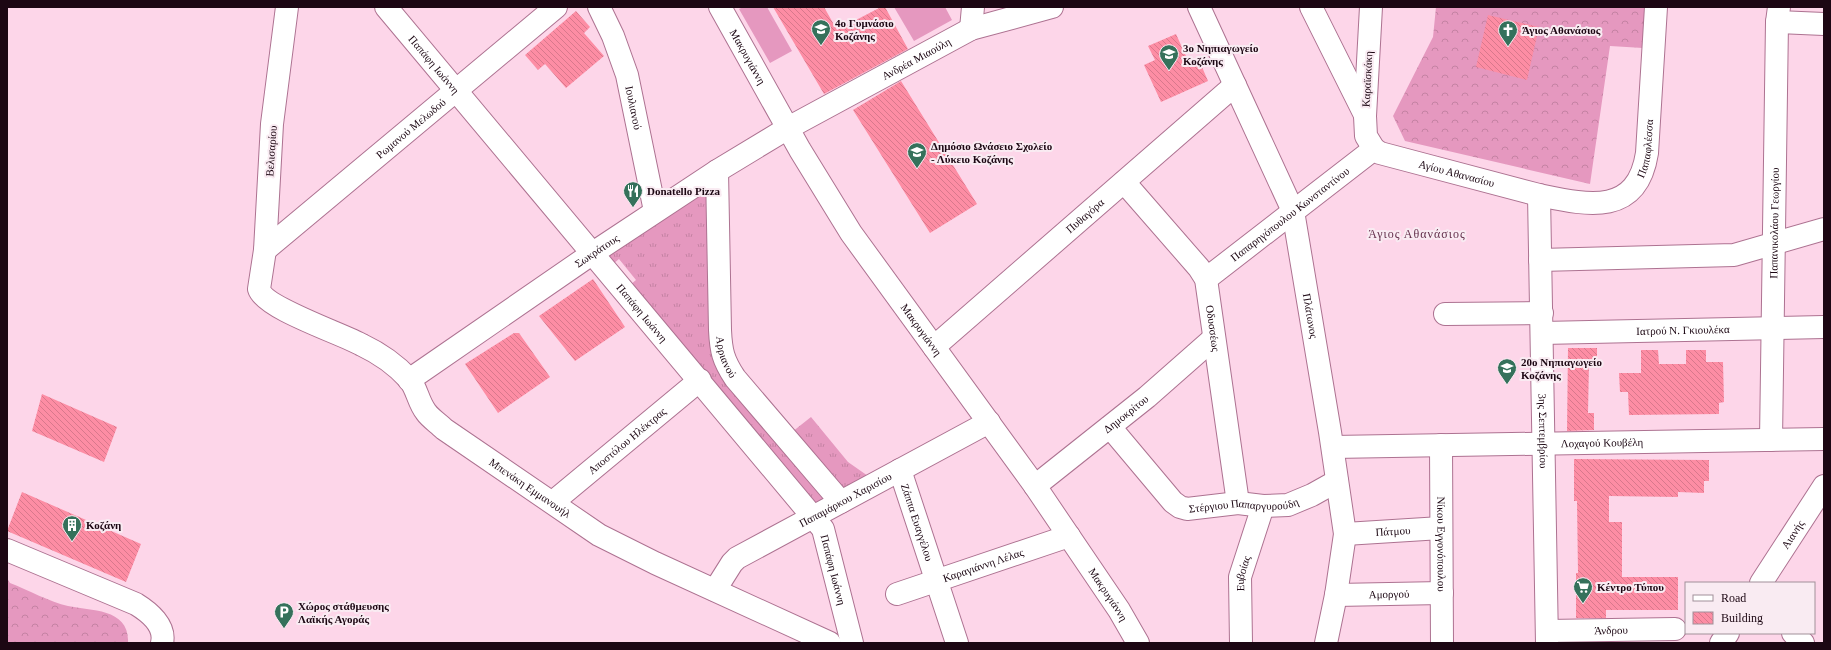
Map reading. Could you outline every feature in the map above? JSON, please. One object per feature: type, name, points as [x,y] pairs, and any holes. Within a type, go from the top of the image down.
[{"type":"street","name":"Βελισαρίου","points":[[260,294],[259,289],[265,250],[272,124],[287,7]]},
{"type":"street","name":"Παπάφη Ιωάννη","points":[[386,7],[700,380],[823,529],[852,643]]},
{"type":"street","name":"Ρωμανού Μελωδού","points":[[265,250],[556,7]]},
{"type":"street","name":"Ιουλιανού","points":[[599,7],[613,36],[627,74],[656,211]]},
{"type":"street","name":"Μακρυγιάννη","points":[[720,7],[788,128],[851,233],[1035,486],[1119,610],[1138,643]]},
{"type":"street","points":[[971,29],[973,7]]},
{"type":"street","name":"Ανδρέα Μιαούλη","points":[[788,128],[971,29],[1052,7]]},
{"type":"street","name":"Πλάτωνος","points":[[1199,7],[1294,211],[1333,447],[1345,534],[1336,595],[1326,643]]},
{"type":"street","points":[[1311,7],[1365,116]]},
{"type":"street","name":"Καραϊσκάκη","points":[[1372,7],[1365,116],[1366,136],[1374,149]]},
{"type":"street","name":"Παπαφλέσσα","points":[[1540,195],[1565,201],[1599,204],[1620,199],[1637,182],[1644,170],[1647,153],[1656,7]]},
{"type":"street","points":[[1778,15],[1824,24]]},
{"type":"street","name":"Παπανικολάου Γεωργίου","points":[[1771,440],[1778,15]]},
{"type":"street","points":[[1335,55],[1368,61]]},
{"type":"street","name":"Πυθαγόρα","points":[[934,347],[1235,85]]},
{"type":"street","name":"Σωκράτους","points":[[409,380],[656,211],[717,171],[788,128]]},
{"type":"street","name":"Αγίου Αθανασίου","points":[[1374,149],[1380,153],[1540,195]]},
{"type":"street","name":"Παπαρηγόπουλου Κωνσταντίνου","points":[[1206,279],[1374,149]]},
{"type":"street","name":"Αρριανού","points":[[717,171],[720,330],[721,349],[724,360],[734,378],[842,502]]},
{"type":"street","name":"Οδυσσέως","points":[[1124,182],[1199,268],[1206,279],[1238,503]]},
{"type":"street","name":"3ης Σεπτεμβρίου","points":[[1540,195],[1547,637]]},
{"type":"street","points":[[1540,260],[1734,255],[1774,245],[1824,229]]},
{"type":"street","name":"Μπενάκη Εμμανουήλ","points":[[260,294],[271,303],[309,322],[362,344],[389,360],[409,380],[426,412],[444,428],[553,502],[598,535],[830,643]]},
{"type":"street","name":"Ιατρού N. Γκιουλέκα","points":[[1445,314],[1542,323],[1772,328],[1824,327]]},
{"type":"street","name":"Δημοκρίτου","points":[[1035,486],[1147,397],[1214,338]]},
{"type":"street","name":"Αποστόλου Ηλέκτρας","points":[[553,502],[700,380]]},
{"type":"street","name":"Παπαμάρκου Χαρισίου","points":[[715,590],[732,563],[737,558],[989,422]]},
{"type":"street","name":"Στέργιου Παπαργυρούδη","points":[[1110,427],[1173,502],[1180,507],[1195,508],[1238,503],[1263,506],[1288,505],[1312,495],[1337,481]]},
{"type":"street","name":"Λοχαγού Κουβέλη","points":[[1333,447],[1824,439]]},
{"type":"street","name":"Νίκου Εγγονόπουλου","points":[[1441,445],[1442,643]]},
{"type":"street","name":"Ζάππα Ευαγγέλου","points":[[900,470],[957,643]]},
{"type":"street","name":"Αιανής","points":[[1762,582],[1824,486]]},
{"type":"street","name":"Ευβoίας","points":[[1241,643],[1240,577],[1263,506]]},
{"type":"street","name":"Πάτμου","points":[[1345,534],[1441,528]]},
{"type":"street","name":"Καραγιάννη Λέλας","points":[[897,594],[1069,536]]},
{"type":"street","points":[[7,550],[136,604],[149,612],[156,620],[160,630],[162,643]]},
{"type":"street","name":"Αμοργού","points":[[1336,595],[1442,593]]},
{"type":"street","name":"Άνδρου","points":[[1547,637],[1675,629]]},
{"type":"street","points":[[1721,643],[1727,634]]},
{"type":"street","points":[[1794,634],[1803,643]]},
{"type":"green space","points":[[743,7],[767,7],[792,51],[770,63],[739,9]]},
{"type":"green space","points":[[894,7],[945,7],[952,20],[914,41]]},
{"type":"green space","points":[[1436,7],[1645,7],[1643,48],[1610,46],[1590,184],[1405,141],[1393,116],[1433,37]]},
{"type":"green space","points":[[708,185],[712,344],[830,497],[818,506],[630,285],[636,280],[619,259],[613,264],[607,257]]},
{"type":"green space","points":[[811,417],[848,462],[868,476],[844,489],[792,432]]},
{"type":"green space","points":[[7,578],[10,583],[54,602],[107,613],[116,617],[123,623],[127,632],[128,643],[7,643]]},
{"type":"building","points":[[773,7],[824,7],[837,30],[881,7],[885,7],[908,49],[824,94]]},
{"type":"building","points":[[576,11],[590,27],[584,33],[604,56],[566,88],[545,64],[538,70],[525,55]]},
{"type":"building","name":"Άγιος Αθανάσιος","points":[[1488,15],[1539,27],[1527,80],[1476,67]]},
{"type":"building","points":[[1176,34],[1190,65],[1199,60],[1208,81],[1161,102],[1144,65],[1155,60],[1148,46]]},
{"type":"building","points":[[901,81],[977,204],[930,233],[853,110]]},
{"type":"building","points":[[593,279],[625,327],[575,361],[539,316]]},
{"type":"building","points":[[514,333],[519,333],[550,377],[498,413],[465,364]]},
{"type":"building","points":[[1568,348],[1597,348],[1597,363],[1589,363],[1588,413],[1594,413],[1594,430],[1567,431]]},
{"type":"building","points":[[1641,350],[1658,350],[1659,364],[1686,364],[1686,350],[1706,350],[1706,362],[1723,362],[1724,402],[1719,403],[1719,414],[1629,415],[1628,392],[1620,392],[1619,373],[1641,373]]},
{"type":"building","points":[[42,394],[117,427],[104,462],[32,431]]},
{"type":"building","points":[[1574,459],[1709,460],[1709,481],[1704,481],[1704,493],[1678,492],[1678,497],[1609,496],[1609,522],[1622,522],[1622,577],[1678,577],[1678,610],[1606,610],[1606,618],[1576,618],[1576,573],[1578,573],[1577,501],[1574,501]]},
{"type":"building","name":"Κοζάνη","points":[[22,492],[141,544],[126,582],[7,531]]},
{"type":"place","name":"4ο Γυμνάσιο Κοζάνης","points":[[821,46]]},
{"type":"place","name":"Άγιος Αθανάσιος","points":[[1508,47]]},
{"type":"place","name":"3ο Νηπιαγωγείο Κοζάνης","points":[[1169,71]]},
{"type":"place","name":"Δημόσιο Ωνάσειο Σχολείο - Λύκειο Κοζάνης","points":[[917,169]]},
{"type":"place","name":"Donatello Pizza","points":[[633,208]]},
{"type":"place","name":"20ο Νηπιαγωγείο Κοζάνης","points":[[1507,385]]},
{"type":"place","name":"Κοζάνη","points":[[72,542]]},
{"type":"place","name":"Κέντρο Τύπου","points":[[1583,604]]},
{"type":"place","name":"Χώρος στάθμευσης Λαϊκής Αγοράς","points":[[284,629]]},
{"type":"district","name":"Άγιος Αθανάσιος","points":[[1417,234]]}]
